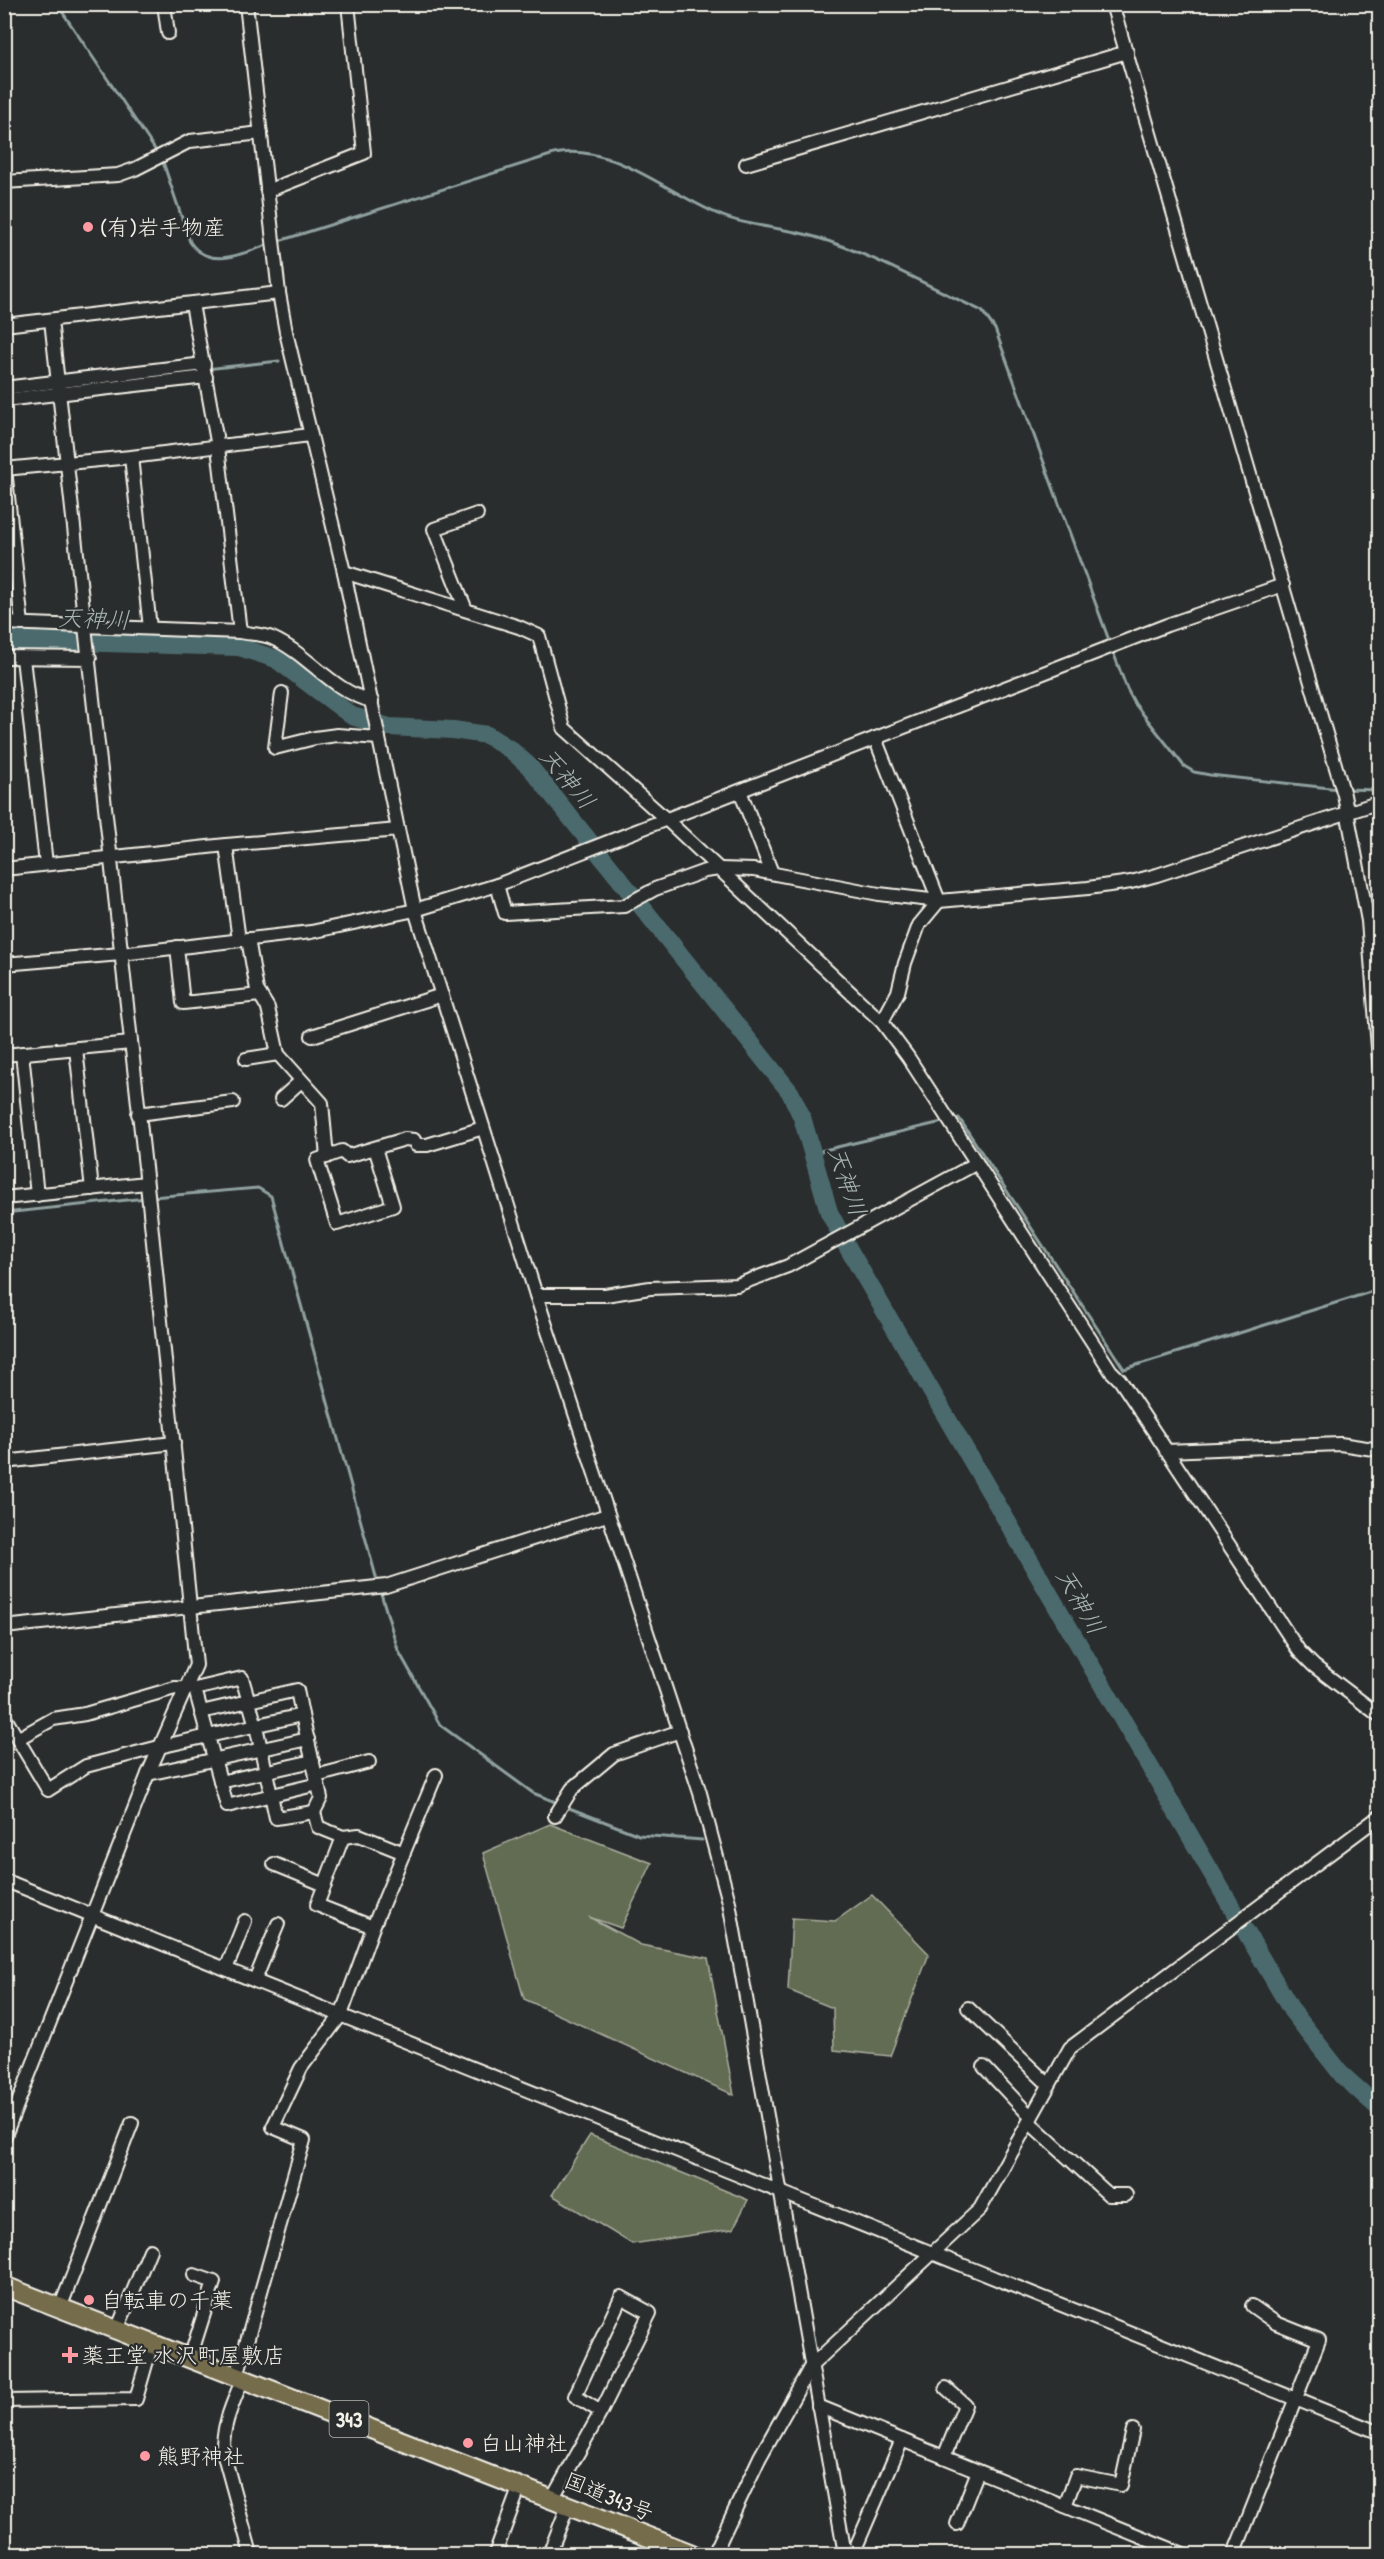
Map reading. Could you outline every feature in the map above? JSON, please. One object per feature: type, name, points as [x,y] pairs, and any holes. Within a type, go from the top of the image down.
[{"type":"highway","name":"国道343号","points":[[4,2286],[692,2554]]},
{"type":"street","points":[[164,4],[168,33]]},
{"type":"street","points":[[246,4],[279,293],[310,435],[344,572],[415,910],[607,1515],[700,1792],[729,1902],[845,2554]]},
{"type":"street","points":[[267,191],[364,153],[348,4]]},
{"type":"street","points":[[1112,4],[1348,812],[1368,921],[1380,1073]]},
{"type":"street","points":[[746,164],[1127,52]]},
{"type":"street","points":[[4,182],[118,175],[135,169],[190,141],[261,133]]},
{"type":"street","points":[[4,325],[279,293]]},
{"type":"street","points":[[192,303],[218,447],[240,632]]},
{"type":"street","points":[[4,2138],[159,1747],[191,1689],[196,1665],[90,658],[51,320]]},
{"type":"street","points":[[4,400],[59,388],[205,370]]},
{"type":"street","points":[[4,388],[59,388]]},
{"type":"street","points":[[22,624],[5,469],[130,458],[310,435]]},
{"type":"street","points":[[130,458],[150,628]]},
{"type":"street","points":[[466,610],[434,529],[477,514]]},
{"type":"street","points":[[344,572],[519,627],[539,636],[564,728],[667,820],[882,1022],[908,1057],[1111,1371],[1120,1380],[1299,1651],[1314,1666],[1380,1716]]},
{"type":"street","points":[[4,964],[121,954],[311,932],[415,910],[497,885],[1178,621],[1282,585]]},
{"type":"street","points":[[4,623],[240,632],[272,638],[354,697],[372,701]]},
{"type":"street","points":[[4,657],[90,658]]},
{"type":"street","points":[[23,658],[46,864]]},
{"type":"street","points":[[282,693],[275,748],[337,735],[379,738]]},
{"type":"street","points":[[875,738],[939,900]]},
{"type":"street","points":[[740,791],[772,873]]},
{"type":"street","points":[[497,885],[505,913],[624,906],[655,889],[705,871],[720,869],[772,873],[879,894],[939,900],[1131,882],[1380,802]]},
{"type":"street","points":[[4,869],[226,844],[398,830]]},
{"type":"street","points":[[226,844],[243,939],[260,995],[268,1008],[278,1053],[322,1103],[327,1156]]},
{"type":"street","points":[[882,1022],[898,992],[905,963],[919,925],[939,900]]},
{"type":"street","points":[[177,947],[183,1003],[260,995]]},
{"type":"street","points":[[312,1036],[442,995]]},
{"type":"street","points":[[4,1055],[131,1043]]},
{"type":"street","points":[[76,1049],[92,1189]]},
{"type":"street","points":[[22,1053],[38,1195]]},
{"type":"street","points":[[246,1059],[278,1053]]},
{"type":"street","points":[[281,1099],[301,1081]]},
{"type":"street","points":[[138,1114],[233,1102]]},
{"type":"street","points":[[375,1148],[393,1206],[337,1224],[317,1160],[342,1151],[347,1156],[405,1139],[414,1140],[416,1144],[428,1145],[483,1128]]},
{"type":"street","points":[[536,1295],[605,1295],[650,1288],[737,1285],[788,1266],[977,1163]]},
{"type":"street","points":[[4,1198],[92,1189],[147,1194]]},
{"type":"street","points":[[4,1462],[174,1443]]},
{"type":"street","points":[[1166,1451],[1340,1444],[1380,1450]]},
{"type":"street","points":[[4,1627],[380,1587],[607,1515]]},
{"type":"street","points":[[19,1738],[53,1719],[85,1714],[175,1688],[191,1689],[242,1678],[256,1726],[276,1818],[314,1812]]},
{"type":"street","points":[[191,1689],[210,1737],[226,1806],[317,1780],[369,1762]]},
{"type":"street","points":[[201,1712],[297,1690],[321,1798],[314,1812],[318,1827],[343,1837],[359,1835],[404,1853]]},
{"type":"street","points":[[4,1716],[48,1790],[86,1766],[302,1715]]},
{"type":"street","points":[[555,1816],[572,1789],[614,1754],[680,1731]]},
{"type":"street","points":[[148,1774],[308,1739]]},
{"type":"street","points":[[220,1782],[313,1761]]},
{"type":"street","points":[[251,2554],[223,2452],[222,2436],[304,2140],[273,2127],[302,2068],[341,2015],[373,1928],[436,1775]]},
{"type":"street","points":[[714,2554],[760,2457],[811,2366],[980,2209],[1070,2048],[1380,1816]]},
{"type":"street","points":[[343,1837],[317,1905],[373,1928]]},
{"type":"street","points":[[274,1864],[325,1885]]},
{"type":"street","points":[[4,1880],[1380,2433]]},
{"type":"street","points":[[226,1969],[245,1921]]},
{"type":"street","points":[[255,1980],[278,1924]]},
{"type":"street","points":[[968,2008],[1049,2085]]},
{"type":"street","points":[[984,2067],[1030,2120],[1109,2195],[1126,2195]]},
{"type":"street","points":[[60,2308],[132,2123]]},
{"type":"street","points":[[117,2330],[150,2250]]},
{"type":"street","points":[[190,2358],[214,2282],[194,2275]]},
{"type":"street","points":[[549,2554],[560,2502],[650,2313],[621,2297],[575,2396],[601,2412]]},
{"type":"street","points":[[1234,2554],[1319,2340],[1276,2323],[1252,2306]]},
{"type":"street","points":[[4,2401],[136,2399],[152,2343]]},
{"type":"street","points":[[944,2457],[965,2405],[946,2388]]},
{"type":"street","points":[[818,2406],[1183,2554]]},
{"type":"street","points":[[1065,2506],[1076,2476],[1121,2485],[1133,2430]]},
{"type":"street","points":[[853,2554],[902,2440]]},
{"type":"street","points":[[957,2524],[978,2471]]},
{"type":"street","points":[[495,2554],[520,2486]]},
{"type":"green space","points":[[550,1824],[652,1863],[621,1928],[589,1917],[641,1945],[708,1958],[734,2095],[524,1999],[483,1853]]},
{"type":"green space","points":[[872,1895],[929,1954],[890,2056],[834,2050],[833,2008],[788,1990],[792,1918],[835,1921]]},
{"type":"green space","points":[[590,2135],[748,2200],[733,2229],[632,2244],[552,2195]]},
{"type":"waterway","points":[[57,4],[158,154]]},
{"type":"waterway","points":[[276,242],[554,154],[576,152],[597,155],[618,162],[718,214],[815,237],[858,252],[900,271],[982,311],[995,329],[1110,643]]},
{"type":"waterway","points":[[162,159],[190,242],[198,251],[217,258],[238,255],[270,244]]},
{"type":"waterway","points":[[206,369],[279,361]]},
{"type":"waterway","name":"天神川","points":[[4,640],[239,647],[276,659],[352,716],[389,727],[453,730],[487,735],[511,750],[530,767],[790,1092],[802,1117],[829,1212],[848,1248],[1292,2011],[1343,2076],[1380,2109]]},
{"type":"waterway","points":[[1112,649],[1135,704],[1184,766],[1194,772],[1210,775],[1339,789]]},
{"type":"waterway","points":[[1345,789],[1380,790]]},
{"type":"waterway","points":[[953,1119],[959,1118],[1124,1369],[1380,1289]]},
{"type":"waterway","points":[[812,1153],[946,1121]]},
{"type":"waterway","points":[[152,1197],[258,1188],[271,1196],[378,1584]]},
{"type":"waterway","points":[[4,1213],[146,1198]]},
{"type":"waterway","points":[[380,1590],[398,1650],[440,1725],[533,1793],[558,1803]]},
{"type":"waterway","points":[[564,1806],[639,1835],[702,1840]]},
{"type":"place","name":"(有)岩手物産","points":[[88,227]]},
{"type":"place","name":"自転車の千葉","points":[[89,2300]]},
{"type":"place","name":"薬王堂 水沢町屋敷店","points":[[70,2355]]},
{"type":"place","name":"白山神社","points":[[468,2443]]},
{"type":"place","name":"熊野神社","points":[[145,2456]]}]
